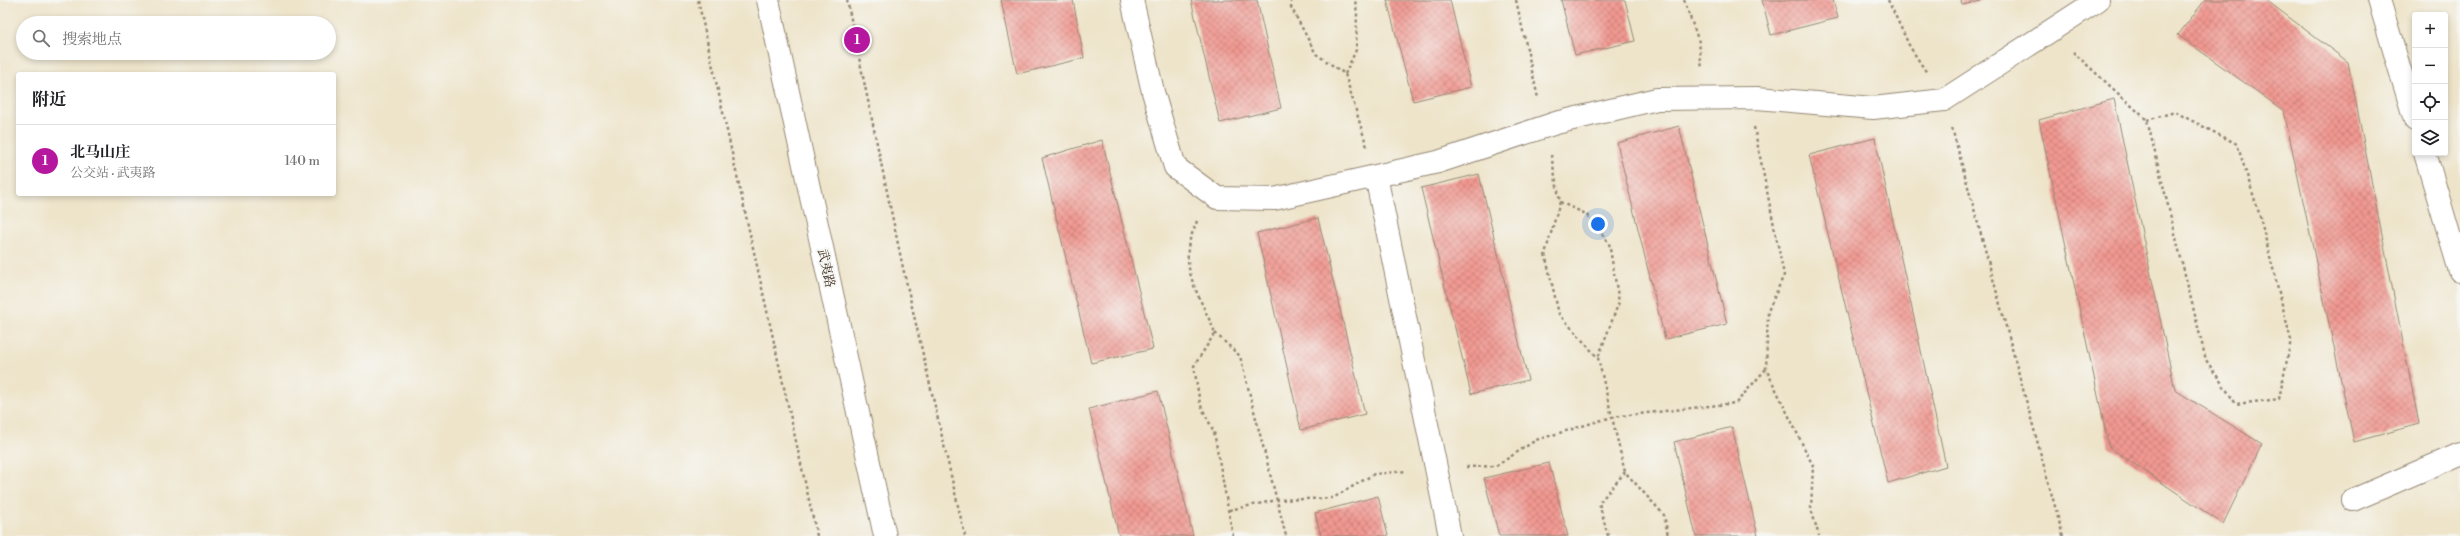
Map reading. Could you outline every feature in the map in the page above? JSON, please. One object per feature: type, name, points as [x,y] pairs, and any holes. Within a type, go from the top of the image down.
[{"type":"street","name":"武夷路","points":[[768,0],[885,536]]},
{"type":"street","points":[[1132,0],[1153,92],[1175,167],[1217,198],[1274,199],[1438,162],[1545,127],[1657,99],[1748,98],[1873,108],[1944,100],[2098,0]]},
{"type":"street","points":[[2379,0],[2412,110]]},
{"type":"street","points":[[2426,156],[2460,271]]},
{"type":"street","points":[[1376,176],[1450,536]]},
{"type":"street","points":[[2353,500],[2460,454]]},
{"type":"path","points":[[698,0],[817,536]]},
{"type":"path","points":[[847,0],[903,268],[965,536]]},
{"type":"path","points":[[1291,0],[1291,7],[1316,54],[1345,74],[1376,176]]},
{"type":"path","points":[[1345,74],[1356,50],[1357,13],[1355,0]]},
{"type":"path","points":[[1516,0],[1545,127],[1560,202],[1545,254],[1559,314],[1598,358],[1625,472],[1664,514],[1668,536]]},
{"type":"path","points":[[1684,0],[1699,42],[1706,99]]},
{"type":"path","points":[[1888,0],[1910,47],[1944,100],[2063,536]]},
{"type":"path","points":[[2050,32],[2147,120],[2206,360],[2236,404],[2279,399],[2291,340],[2259,213],[2237,144],[2175,112],[2147,120]]},
{"type":"path","points":[[1748,98],[1784,275],[1768,311],[1766,369],[1813,466],[1810,509],[1819,536]]},
{"type":"path","points":[[1206,190],[1188,248],[1193,285],[1207,312],[1215,334],[1240,356],[1286,536]]},
{"type":"path","points":[[1560,202],[1586,214],[1609,243],[1619,302],[1598,358]]},
{"type":"path","points":[[1215,334],[1194,366],[1200,404],[1214,432],[1234,536]]},
{"type":"path","points":[[1229,510],[1277,500],[1333,498],[1374,474],[1436,468],[1496,466],[1536,440],[1612,417],[1736,403],[1766,369]]},
{"type":"path","points":[[1608,536],[1599,503],[1625,472]]},
{"type":"building","points":[[1001,0],[1073,0],[1084,58],[1017,74]]},
{"type":"building","points":[[1191,0],[1257,0],[1281,108],[1220,123]]},
{"type":"building","points":[[1387,0],[1450,0],[1471,87],[1413,101]]},
{"type":"building","points":[[1561,0],[1625,0],[1635,41],[1575,55]]},
{"type":"building","points":[[1762,0],[1833,0],[1838,18],[1771,35]]},
{"type":"building","points":[[1961,0],[1981,0],[1981,1],[1962,5]]},
{"type":"building","points":[[2205,0],[2266,0],[2348,62],[2419,424],[2354,442],[2284,111],[2178,35]]},
{"type":"building","points":[[2114,99],[2175,390],[2262,444],[2223,524],[2109,447],[2039,120]]},
{"type":"building","points":[[1679,126],[1727,324],[1665,339],[1617,143]]},
{"type":"building","points":[[1875,138],[1946,466],[1888,483],[1809,155]]},
{"type":"building","points":[[1102,140],[1153,349],[1091,363],[1042,158]]},
{"type":"building","points":[[1479,174],[1528,380],[1471,394],[1421,188]]},
{"type":"building","points":[[1318,218],[1365,414],[1301,430],[1257,233]]},
{"type":"building","points":[[1158,391],[1193,536],[1119,536],[1089,409]]},
{"type":"building","points":[[1732,427],[1758,536],[1696,536],[1674,442]]},
{"type":"building","points":[[1549,463],[1568,536],[1499,536],[1484,478]]},
{"type":"building","points":[[1378,496],[1388,536],[1321,536],[1315,513]]},
{"type":"place","name":"北马山庄","points":[[857,40]]}]
